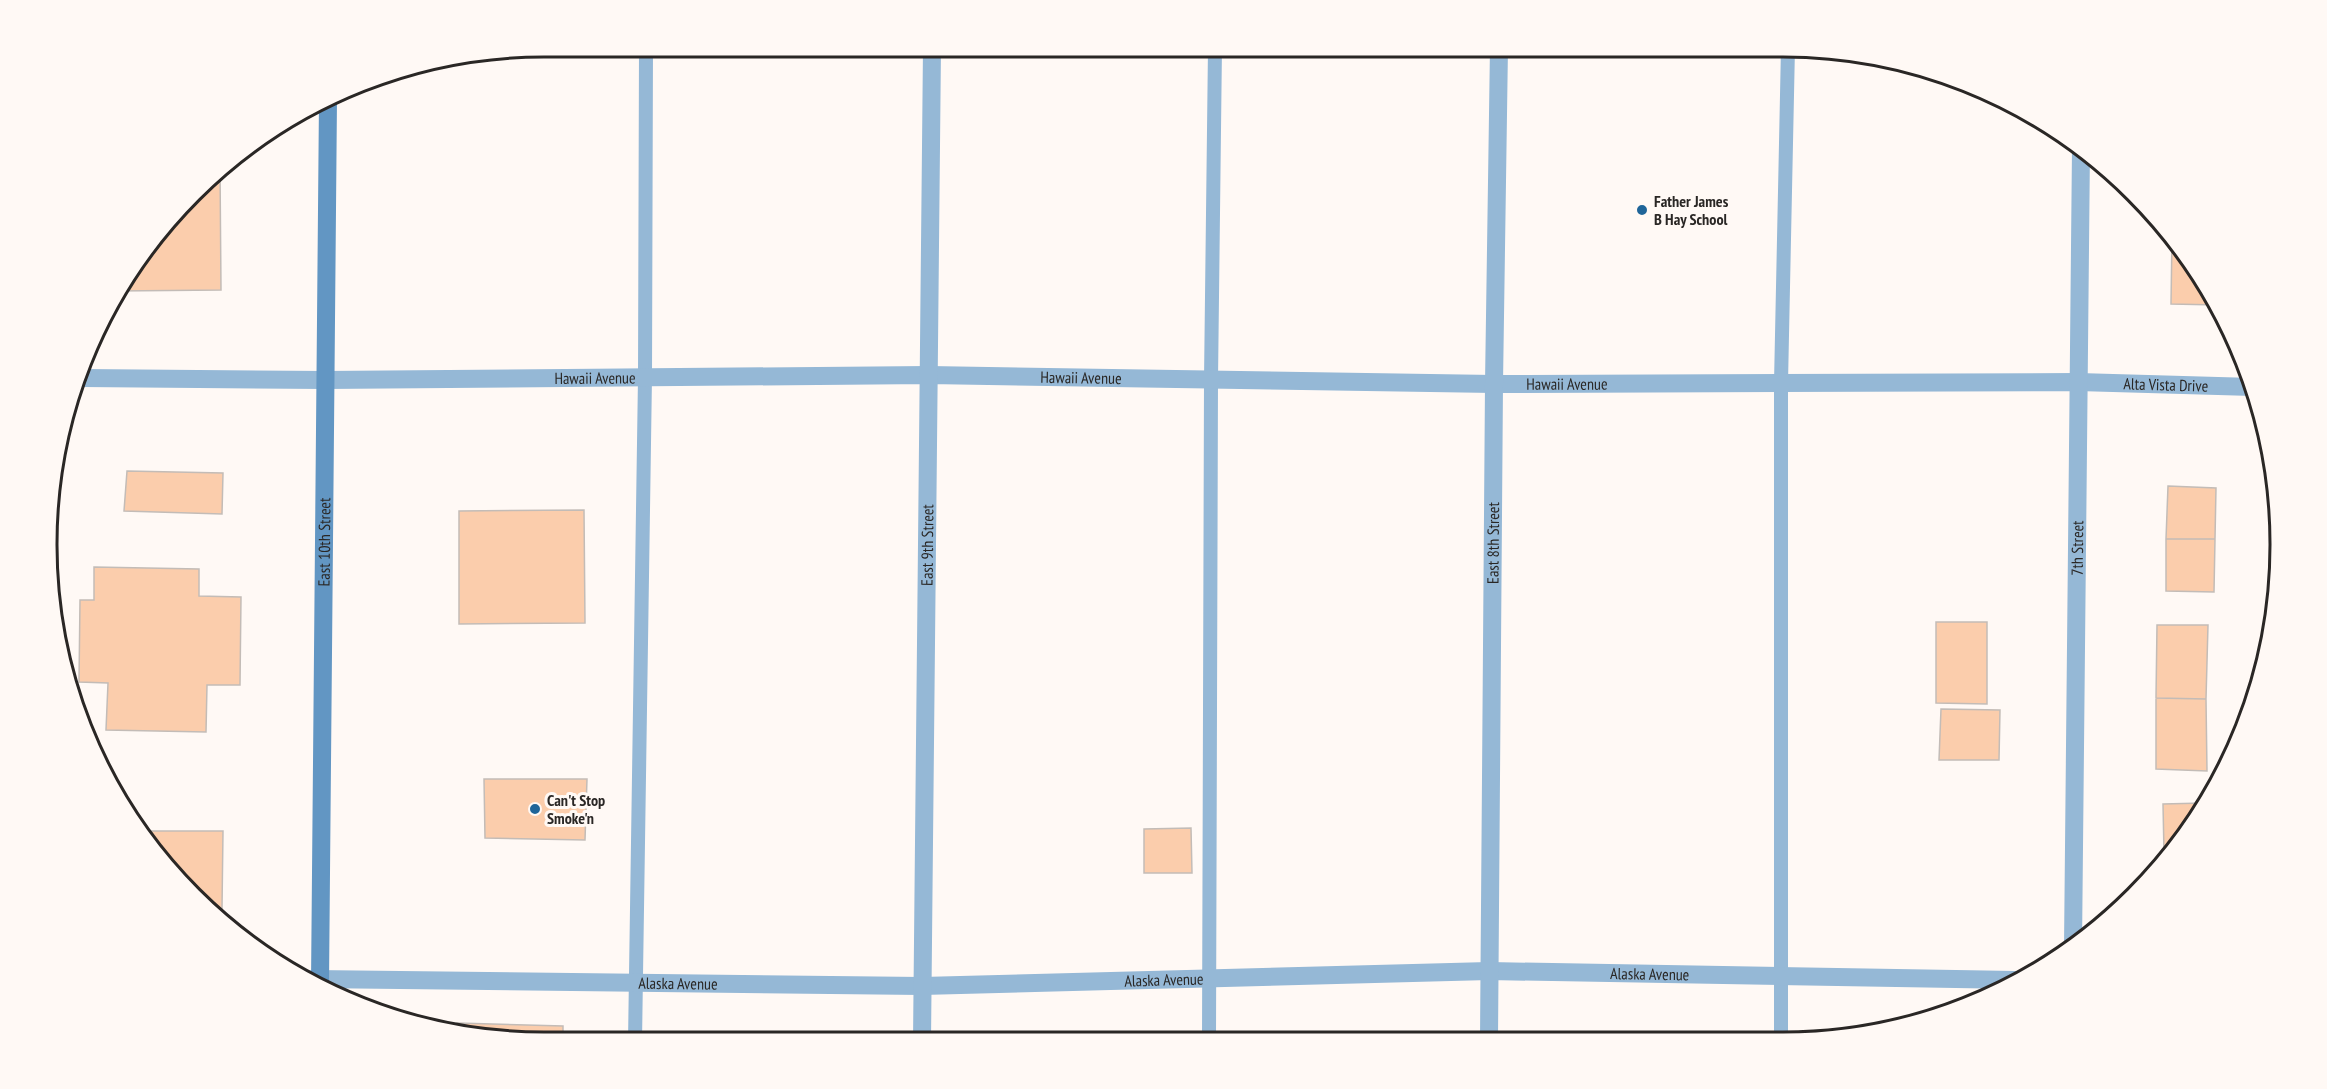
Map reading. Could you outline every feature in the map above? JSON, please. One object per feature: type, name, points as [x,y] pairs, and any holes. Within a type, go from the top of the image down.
[{"type":"main road","name":"East 10th Street","points":[[318,976],[328,108]]},
{"type":"street","name":"East 9th Street","points":[[922,1032],[932,57]]},
{"type":"street","name":"East 8th Street","points":[[1489,1032],[1499,57]]},
{"type":"street","name":"7th Street","points":[[2073,935],[2081,159]]},
{"type":"street","name":"Hawaii Avenue","points":[[87,378],[325,380],[929,375],[1494,384],[2078,382]]},
{"type":"street","name":"Alta Vista Drive","points":[[2078,382],[2244,387]]},
{"type":"street","name":"Alaska Avenue","points":[[325,980],[922,986],[1489,971],[2002,980]]},
{"type":"lane","points":[[635,1032],[645,377],[646,57]]},
{"type":"lane","points":[[1209,1032],[1211,380],[1215,57]]},
{"type":"lane","points":[[1781,1032],[1781,383],[1788,57]]},
{"type":"building","points":[[220,181],[221,290],[128,291],[178,223]]},
{"type":"building","points":[[2172,252],[2207,305],[2171,304]]},
{"type":"building","points":[[127,471],[223,473],[222,514],[124,511]]},
{"type":"building","points":[[2168,486],[2216,488],[2215,539],[2166,539]]},
{"type":"building","points":[[584,510],[585,623],[459,624],[459,511]]},
{"type":"building","points":[[2166,539],[2215,539],[2214,592],[2166,591]]},
{"type":"building","points":[[94,567],[199,569],[199,596],[241,597],[240,685],[207,685],[206,732],[106,730],[108,683],[79,682],[80,600],[94,600]]},
{"type":"building","points":[[1936,622],[1987,622],[1987,704],[1936,703]]},
{"type":"building","points":[[2157,625],[2208,625],[2206,699],[2156,698]]},
{"type":"building","points":[[2156,698],[2206,699],[2207,771],[2156,769]]},
{"type":"building","points":[[1941,709],[2000,710],[1999,760],[1939,760]]},
{"type":"building","name":"Can't Stop Smoke'n","points":[[484,779],[587,779],[585,840],[485,838]]},
{"type":"building","points":[[2195,803],[2164,847],[2163,804]]},
{"type":"building","points":[[1191,828],[1192,873],[1144,873],[1144,829]]},
{"type":"building","points":[[151,831],[223,831],[222,909],[178,866]]},
{"type":"building","points":[[457,1024],[563,1026],[563,1032],[513,1031]]},
{"type":"place","name":"Father James B Hay School","points":[[1642,210]]},
{"type":"place","name":"Can't Stop Smoke'n","points":[[535,809]]}]
